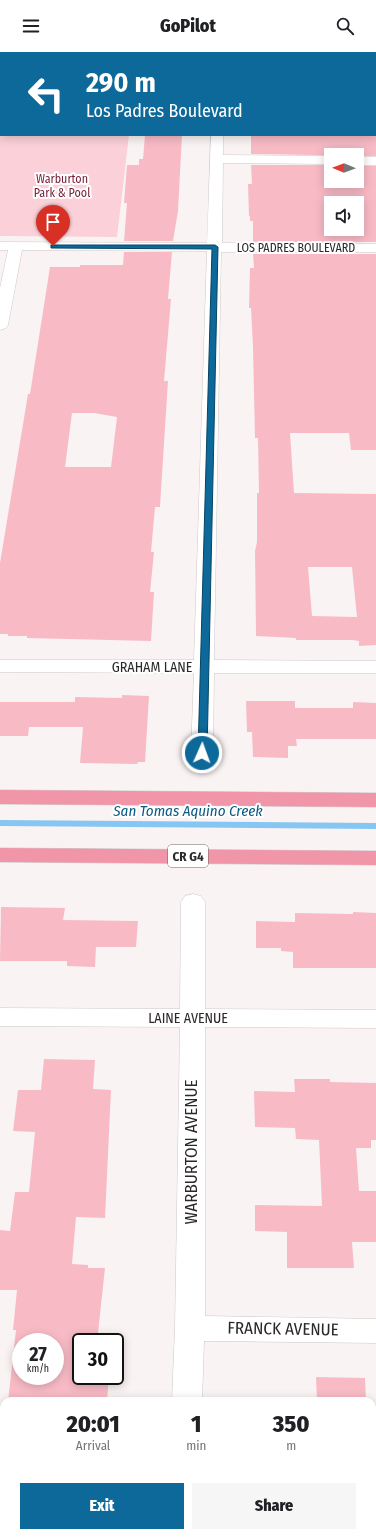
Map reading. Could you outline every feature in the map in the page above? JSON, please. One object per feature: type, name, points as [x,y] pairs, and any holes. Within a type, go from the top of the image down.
[{"type":"highway","points":[[0,797],[376,800]]},
{"type":"highway","name":"CR G4","points":[[0,855],[376,858]]},
{"type":"street","points":[[202,753],[217,136]]},
{"type":"street","points":[[217,159],[324,160]]},
{"type":"street","points":[[364,161],[376,161]]},
{"type":"street","name":"LOS PADRES BOULEVARD","points":[[0,246],[376,248]]},
{"type":"street","points":[[0,324],[16,246]]},
{"type":"street","name":"GRAHAM LANE","points":[[0,666],[376,667]]},
{"type":"street","name":"WARBURTON AVENUE","points":[[187,1397],[190,1328],[193,902]]},
{"type":"street","name":"LAINE AVENUE","points":[[0,1017],[376,1019]]},
{"type":"street","name":"FRANCK AVENUE","points":[[190,1328],[376,1331]]},
{"type":"green space","name":"Warburton Park & Pool","points":[[0,136],[129,136],[117,237],[0,236]]},
{"type":"building","points":[[145,136],[182,136],[178,211],[173,241],[124,241],[127,203],[124,203],[127,165],[139,165],[139,159],[143,159]]},
{"type":"building","points":[[251,136],[376,136],[376,156],[364,156],[364,148],[324,148],[324,155],[251,154]]},
{"type":"building","points":[[251,165],[324,165],[324,188],[364,188],[364,166],[376,166],[376,242],[253,242],[253,221],[250,221],[249,216],[248,184],[252,184]]},
{"type":"building","points":[[124,252],[172,252],[168,299],[171,299],[164,381],[168,381],[160,507],[155,507],[151,552],[154,552],[150,592],[154,592],[151,641],[27,638],[27,636],[8,636],[8,634],[0,634],[0,563],[28,394],[30,394],[50,267],[123,265]],"holes":[[[72,413],[94,413],[117,417],[111,467],[65,467]]]},
{"type":"building","points":[[253,254],[376,254],[376,450],[351,450],[349,433],[290,433],[294,493],[376,494],[376,645],[359,646],[359,641],[352,640],[296,640],[296,638],[256,636],[255,551],[257,542],[257,493],[259,493],[258,438],[255,438],[253,347],[251,308],[249,308],[250,268],[254,268]],"holes":[[[308,567],[352,567],[357,617],[312,616]]]},
{"type":"building","points":[[122,695],[149,696],[145,762],[138,762],[137,764],[80,763],[83,727],[29,727],[28,736],[0,736],[0,702],[75,702],[75,697],[122,698]]},
{"type":"building","points":[[246,701],[295,701],[295,708],[353,708],[353,702],[376,703],[376,739],[296,739],[297,746],[288,746],[288,758],[253,757],[252,732],[247,732]]},
{"type":"building","points":[[1,907],[65,908],[63,920],[138,921],[136,947],[96,947],[95,967],[67,966],[67,961],[0,961]]},
{"type":"building","points":[[353,912],[376,913],[376,968],[293,968],[293,952],[281,951],[281,948],[256,948],[256,921],[295,922],[295,913],[353,914]]},
{"type":"building","points":[[44,1059],[95,1060],[93,1089],[111,1090],[105,1218],[76,1217],[72,1264],[88,1265],[88,1268],[105,1268],[98,1333],[72,1333],[72,1385],[108,1385],[107,1397],[8,1397],[12,1366],[12,1385],[64,1385],[64,1333],[16,1333],[16,1330],[13,1330],[17,1290],[0,1290],[0,1230],[10,1231],[15,1192],[29,1192],[35,1132],[13,1131],[18,1090],[41,1090]]},
{"type":"building","points":[[294,1079],[330,1079],[330,1082],[376,1083],[376,1140],[371,1140],[371,1148],[356,1148],[359,1191],[376,1191],[376,1242],[352,1242],[354,1268],[287,1268],[287,1232],[255,1231],[255,1205],[322,1206],[319,1140],[296,1139],[295,1128],[255,1127],[254,1091],[295,1092]]},
{"type":"building","points":[[316,1377],[365,1378],[366,1397],[317,1397]]},
{"type":"waterway","name":"San Tomas Aquino Creek","points":[[0,823],[376,826]]},
{"type":"route","points":[[53,246],[215,247],[202,753]]}]
